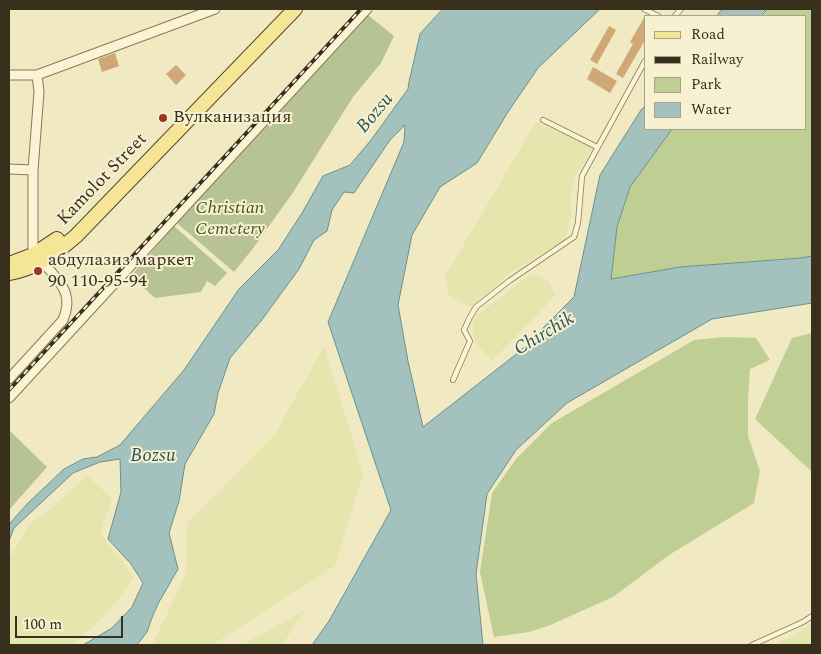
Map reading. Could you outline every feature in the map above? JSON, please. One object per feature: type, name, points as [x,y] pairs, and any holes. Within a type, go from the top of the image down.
[{"type":"main road","name":"Kamolot Street","points":[[9,274],[22,270],[84,217],[284,9]]},
{"type":"main road","name":"Kamolot Street","points":[[9,264],[37,258],[76,236],[295,9]]},
{"type":"street","points":[[9,75],[37,75],[215,9]]},
{"type":"street","points":[[9,398],[367,9]]},
{"type":"street","points":[[9,379],[63,320],[67,305],[66,291],[37,258],[33,170],[39,92],[37,75]]},
{"type":"street","points":[[9,169],[33,170]]},
{"type":"lane","points":[[644,9],[656,15]]},
{"type":"lane","points":[[453,380],[470,341],[464,330],[476,307],[509,281],[574,238],[578,223],[582,176],[644,63]]},
{"type":"lane","points":[[543,120],[597,147]]},
{"type":"lane","points":[[752,645],[812,616]]},
{"type":"green space","points":[[769,9],[812,9],[812,256],[680,267],[611,279],[617,227],[630,187],[671,130],[806,130],[806,15],[763,15]]},
{"type":"green space","name":"Christian Cemetery","points":[[368,15],[394,36],[381,63],[353,97],[292,194],[234,272],[177,223]]},
{"type":"green space","points":[[536,122],[593,148],[575,177],[570,198],[572,212],[566,239],[510,273],[471,307],[449,296],[445,276]]},
{"type":"green space","points":[[174,226],[227,273],[215,286],[207,281],[201,292],[155,298],[131,276]]},
{"type":"green space","points":[[533,274],[547,280],[556,295],[492,361],[475,342],[472,326],[476,316]]},
{"type":"green space","points":[[812,333],[812,472],[755,419],[792,338]]},
{"type":"green space","points":[[725,337],[756,338],[770,360],[750,369],[748,436],[760,471],[754,503],[669,555],[613,597],[548,626],[529,632],[494,637],[480,572],[492,493],[516,459],[552,423],[694,340]]},
{"type":"green space","points":[[324,346],[363,474],[335,566],[212,645],[152,645],[186,574],[187,523],[275,434]]},
{"type":"green space","points":[[9,430],[47,467],[9,510]]},
{"type":"green space","points":[[87,475],[112,499],[100,533],[134,578],[115,604],[89,631],[71,645],[9,645],[9,559],[30,523],[54,506]]},
{"type":"green space","points":[[305,610],[282,645],[242,645]]},
{"type":"green space","points":[[812,624],[812,645],[771,645],[788,638]]},
{"type":"water","points":[[443,9],[600,9],[538,68],[477,163],[440,187],[412,235],[398,305],[423,427],[519,352],[574,297],[600,175],[644,107],[644,130],[671,130],[630,187],[617,227],[611,279],[680,267],[812,256],[812,303],[712,319],[567,403],[516,450],[487,494],[476,574],[483,645],[312,645],[329,621],[391,510],[328,322],[404,142],[405,125],[390,140],[354,193],[344,192],[332,210],[327,231],[314,240],[299,269],[261,321],[230,358],[218,393],[214,414],[185,464],[179,501],[169,533],[178,569],[159,602],[147,632],[137,645],[83,645],[112,628],[132,607],[143,583],[131,564],[108,539],[121,492],[120,459],[100,462],[73,473],[14,528],[9,541],[9,526],[11,522],[64,469],[83,459],[97,457],[120,445],[184,370],[239,289],[278,250],[323,176],[350,165],[371,140],[408,89],[420,34]]},
{"type":"water","points":[[722,9],[768,9],[762,15],[718,15]]},
{"type":"building","points":[[644,18],[644,42],[623,78],[616,74],[633,44],[630,42]]},
{"type":"building","points":[[609,26],[616,30],[597,64],[590,60]]},
{"type":"building","points":[[115,53],[119,66],[102,72],[98,59]]},
{"type":"building","points":[[176,65],[186,75],[176,85],[166,74]]},
{"type":"building","points":[[593,67],[617,81],[610,93],[587,79]]},
{"type":"railway","points":[[9,390],[361,9]]},
{"type":"place","name":"Вулканизация","points":[[163,118]]},
{"type":"place","name":"абдулазиз маркет 90 110-95-94","points":[[38,271]]},
{"type":"water label","name":"Bozsu","points":[[376,114]]},
{"type":"water label","name":"Chirchik","points":[[545,335]]},
{"type":"water label","name":"Bozsu","points":[[153,457]]}]
